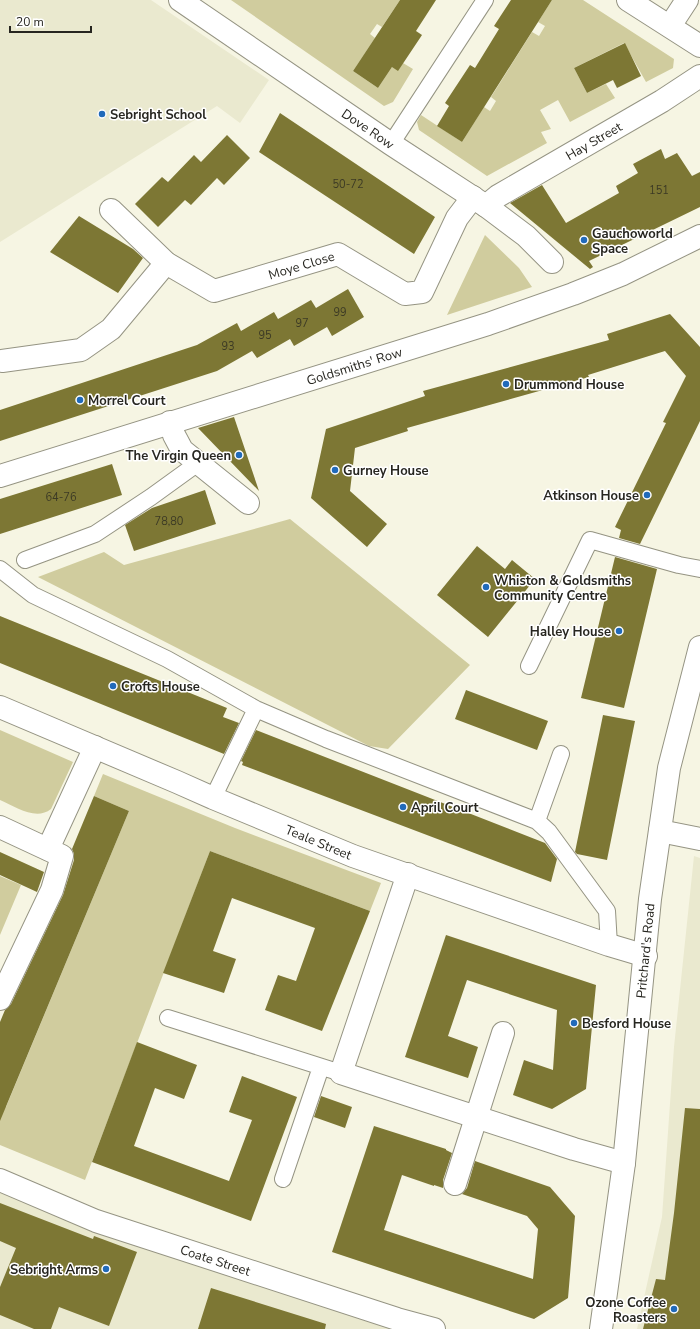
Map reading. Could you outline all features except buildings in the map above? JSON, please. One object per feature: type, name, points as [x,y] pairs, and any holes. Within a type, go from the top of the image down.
[{"type":"street","name":"Dove Row","points":[[180,0],[391,144],[479,201],[526,236],[552,262]]},
{"type":"street","points":[[628,0],[700,46]]},
{"type":"street","points":[[670,26],[687,0]]},
{"type":"street","name":"Hay Street","points":[[479,201],[498,196],[662,101],[700,76]]},
{"type":"street","name":"Moye Close","points":[[112,210],[166,263],[214,291],[338,254],[405,294],[422,292],[457,218],[479,201]]},
{"type":"street","name":"Goldsmiths' Row","points":[[0,476],[488,324],[573,294],[623,274],[700,236]]},
{"type":"street","points":[[2,361],[81,350],[111,329],[166,263]]},
{"type":"street","points":[[170,422],[174,435],[182,450],[248,503]]},
{"type":"street","name":"Pritchard's Road","points":[[601,1329],[624,1163],[646,956],[650,900],[669,768],[700,647]]},
{"type":"street","name":"Teale Street","points":[[0,707],[353,856],[646,956]]},
{"type":"street","points":[[48,849],[95,747]]},
{"type":"street","points":[[0,827],[62,856],[52,890],[0,999]]},
{"type":"street","points":[[660,831],[700,839]]},
{"type":"street","points":[[408,874],[331,1070],[574,1149],[624,1163]]},
{"type":"street","points":[[455,1184],[503,1033]]},
{"type":"street","name":"Coate Street","points":[[0,1180],[96,1221],[395,1324],[434,1329]]},
{"type":"lane","points":[[391,144],[485,0]]},
{"type":"lane","points":[[25,560],[94,534],[151,497],[198,463]]},
{"type":"lane","points":[[529,666],[590,540],[680,565],[700,569]]},
{"type":"lane","points":[[0,569],[34,595],[167,659],[256,709],[326,739],[537,821],[549,832],[607,911],[609,944]]},
{"type":"lane","points":[[213,798],[256,709]]},
{"type":"lane","points":[[537,821],[561,754]]},
{"type":"lane","points":[[168,1018],[331,1070],[283,1179]]},
{"type":"shaded area","name":"Sebright School","points":[[0,0],[151,0],[269,80],[240,123],[217,106],[0,242]]},
{"type":"shaded area","points":[[231,0],[400,0],[382,27],[377,24],[370,34],[375,38],[353,71],[378,88],[392,67],[403,63],[413,69],[393,102],[384,106]]},
{"type":"shaded area","points":[[552,0],[583,0],[674,59],[673,68],[646,82],[624,43],[574,68],[587,93],[606,84],[615,98],[570,122],[558,100],[540,110],[551,129],[541,132],[547,143],[487,176],[419,130],[417,122],[421,115],[462,142],[484,107],[490,111],[496,101],[491,97],[532,32],[539,36],[545,26],[538,22]]},
{"type":"shaded area","points":[[485,235],[519,268],[532,287],[447,315]]},
{"type":"shaded area","points":[[290,519],[470,665],[388,749],[369,746],[38,577],[104,552],[124,565]]},
{"type":"shaded area","points":[[0,730],[73,762],[51,809],[39,814],[26,812],[0,800]]},
{"type":"shaded area","points":[[103,774],[235,828],[381,883],[370,911],[210,851],[85,1180],[0,1145],[0,1104],[6,1107],[129,811],[94,796]]},
{"type":"shaded area","points":[[694,856],[700,858],[700,1329],[637,1329],[662,1217],[674,1047]]},
{"type":"shaded area","points":[[0,876],[21,885],[0,935]]},
{"type":"shaded area","points":[[0,1185],[393,1329],[0,1329]]},
{"type":"place","name":"Sebright School","points":[[102,114]]},
{"type":"place","name":"Gauchoworld Space","points":[[584,240]]},
{"type":"place","name":"Drummond House","points":[[506,384]]},
{"type":"place","name":"Morrel Court","points":[[80,400]]},
{"type":"place","name":"The Virgin Queen","points":[[239,455]]},
{"type":"place","name":"Gurney House","points":[[335,470]]},
{"type":"place","name":"Atkinson House","points":[[647,495]]},
{"type":"place","name":"Whiston & Goldsmiths Community Centre","points":[[486,587]]},
{"type":"place","name":"Halley House","points":[[619,631]]},
{"type":"place","name":"Crofts House","points":[[113,686]]},
{"type":"place","name":"April Court","points":[[403,807]]},
{"type":"place","name":"Besford House","points":[[574,1023]]},
{"type":"place","name":"Sebright Arms","points":[[106,1269]]},
{"type":"place","name":"Ozone Coffee Roasters","points":[[674,1309]]}]
